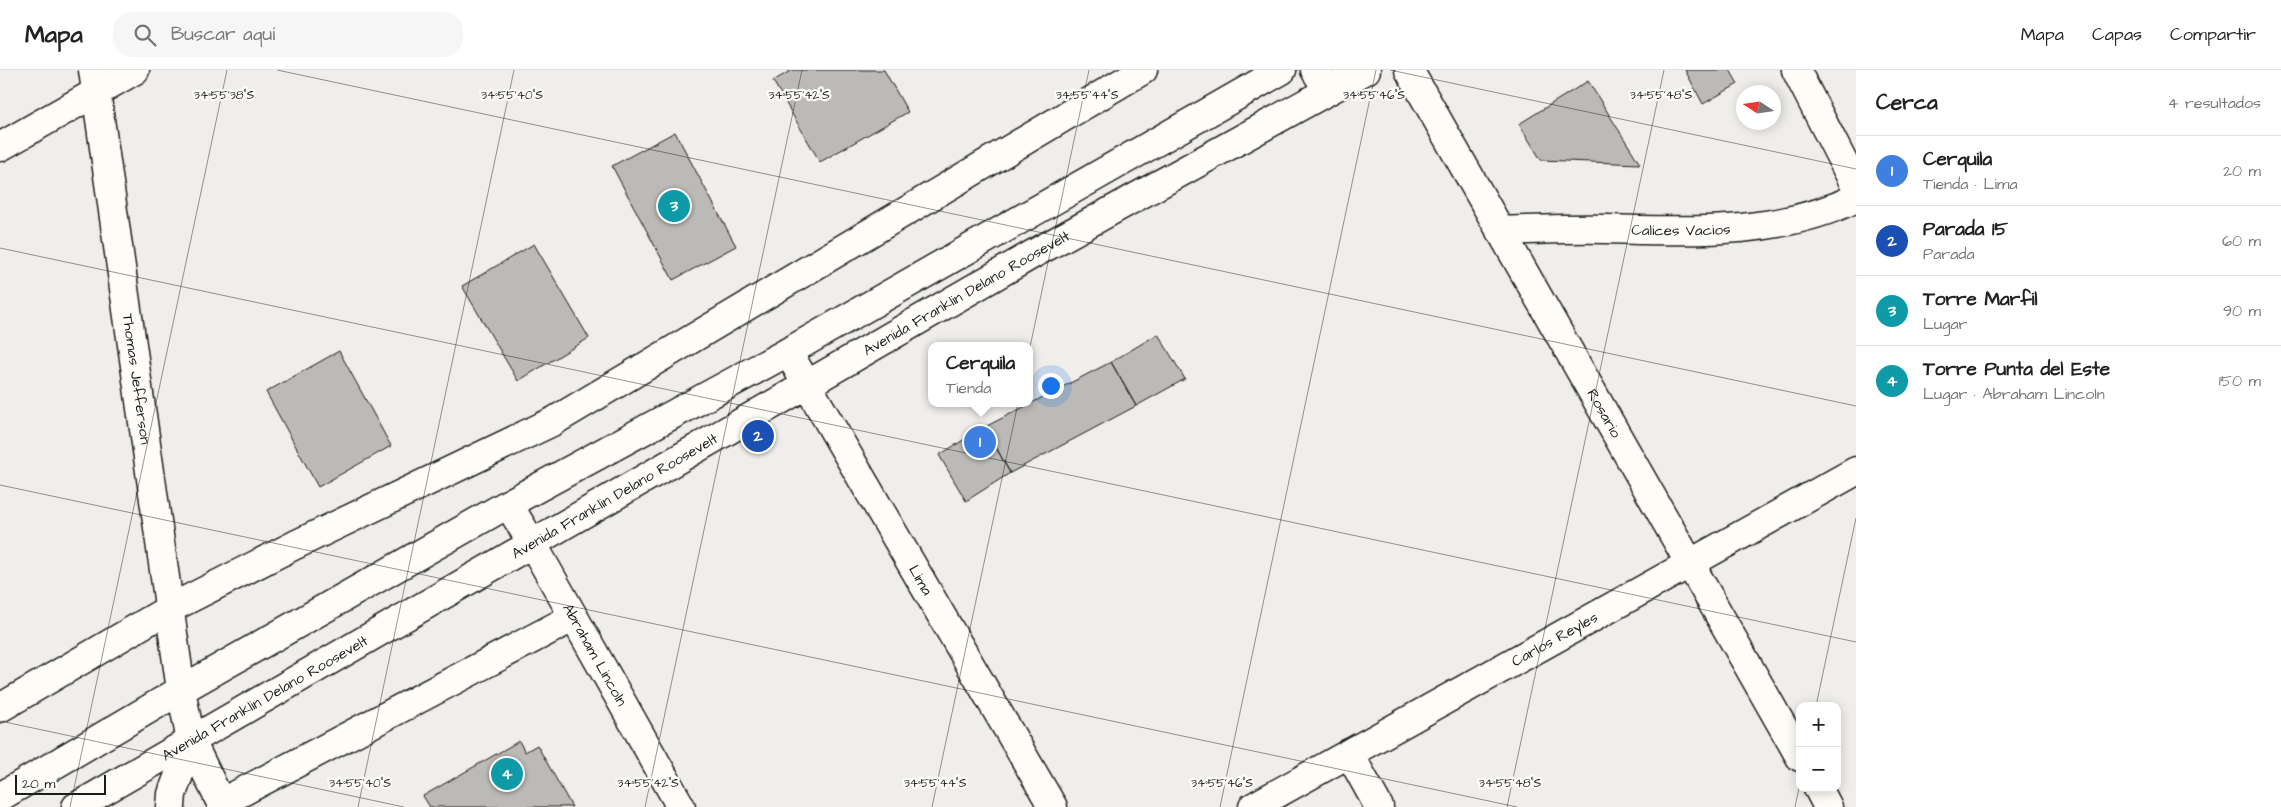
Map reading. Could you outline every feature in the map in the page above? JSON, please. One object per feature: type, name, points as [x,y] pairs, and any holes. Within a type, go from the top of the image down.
[{"type":"street","points":[[0,147],[95,82],[135,70]]},
{"type":"street","points":[[0,708],[169,609],[304,541],[554,421],[1143,70]]},
{"type":"street","points":[[0,797],[180,690],[508,504],[788,352],[1282,70]]},
{"type":"street","name":"Avenida Franklin Delano Roosevelt","points":[[76,807],[1032,254],[1322,80],[1366,70]]},
{"type":"street","name":"Rosario","points":[[1410,70],[1796,750]]},
{"type":"street","points":[[1796,70],[1856,187]]},
{"type":"street","name":"Thomas Jefferson","points":[[95,82],[180,690],[191,741],[220,805]]},
{"type":"street","name":"Calices Vacios","points":[[1500,231],[1592,229],[1704,231],[1758,227],[1835,209],[1856,198]]},
{"type":"street","name":"Lima","points":[[788,352],[1053,807]]},
{"type":"street","name":"Carlos Reyles","points":[[1253,807],[1856,471]]},
{"type":"street","name":"Abraham Lincoln","points":[[508,504],[532,543],[681,807]]},
{"type":"street","points":[[220,805],[574,617]]},
{"type":"street","points":[[171,807],[172,794],[191,741]]},
{"type":"street","points":[[1349,754],[1379,807]]},
{"type":"street","points":[[1820,792],[1828,807]]},
{"type":"building","points":[[792,70],[884,70],[908,112],[820,162],[773,81]]},
{"type":"building","points":[[1685,70],[1730,70],[1738,84],[1703,104]]},
{"type":"building","points":[[1588,81],[1640,164],[1541,160],[1519,124]]},
{"type":"building","points":[[675,132],[736,246],[673,280],[612,166]]},
{"type":"building","points":[[534,244],[589,338],[518,381],[462,286]]},
{"type":"building","points":[[1158,334],[1185,379],[1136,406],[1111,362]]},
{"type":"building","points":[[339,351],[391,446],[318,487],[266,392]]},
{"type":"building","points":[[1111,362],[1136,406],[1010,473],[985,427],[1024,407],[1033,407],[1033,402]]},
{"type":"building","points":[[985,427],[1010,473],[966,501],[939,455]]},
{"type":"building","points":[[519,741],[525,752],[537,745],[572,807],[430,807],[423,796]]},
{"type":"place","name":"Torre Marfil","points":[[674,206]]},
{"type":"place","name":"Parada 15","points":[[758,436]]},
{"type":"place","name":"Cerquila","points":[[980,442]]},
{"type":"place","name":"Torre Punta del Este","points":[[507,774]]}]
